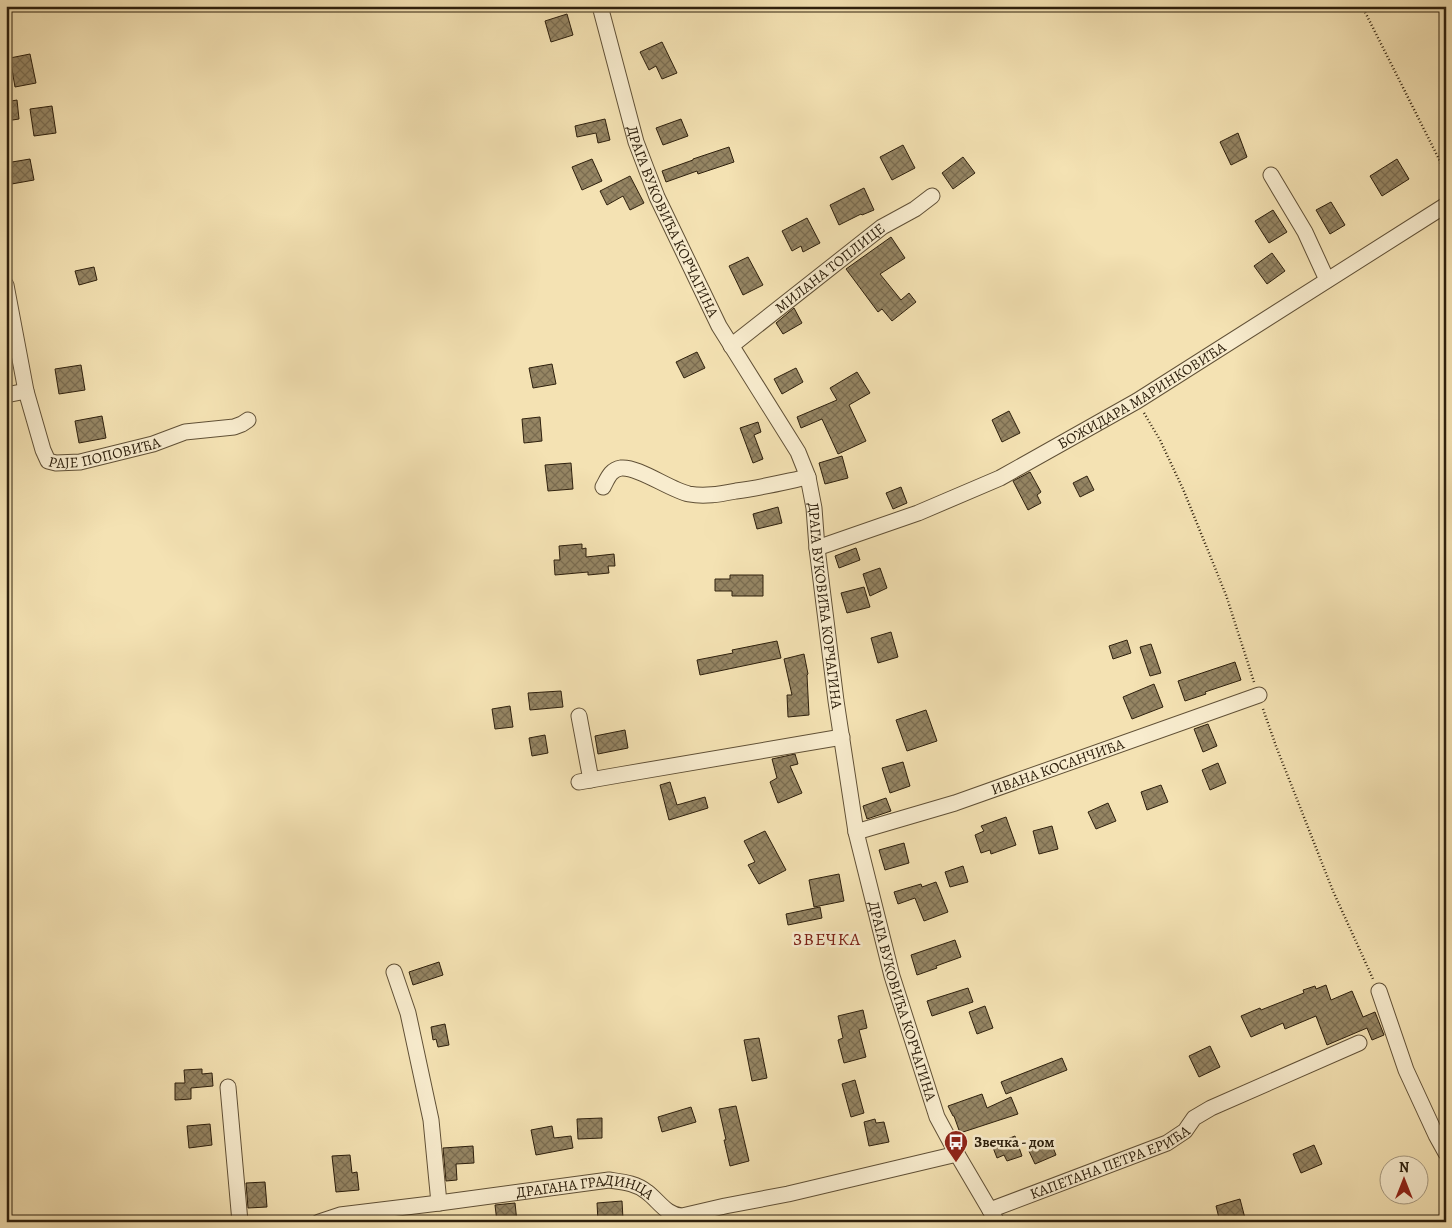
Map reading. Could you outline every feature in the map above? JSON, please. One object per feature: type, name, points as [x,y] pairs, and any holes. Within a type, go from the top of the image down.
[{"type":"street","name":"ДРАГА ВУКОВИЋА КОРЧАГИНА","points":[[600,6],[636,142],[661,205],[719,326],[798,452],[808,476],[814,508],[817,548],[856,832],[892,976],[936,1117],[994,1216]]},
{"type":"street","points":[[1271,175],[1305,232],[1327,280]]},
{"type":"street","name":"МИЛАНА ТОПЛИЦЕ","points":[[731,346],[882,227],[915,209],[932,196]]},
{"type":"street","name":"БОЖИДАРА МАРИНКОВИЋА","points":[[817,548],[918,513],[1000,478],[1137,400],[1446,205]]},
{"type":"street","name":"РАЈЕ ПОПОВИЋА","points":[[6,285],[26,391],[48,461],[56,464],[80,462],[153,444],[185,432],[234,427],[248,420]]},
{"type":"street","points":[[6,395],[26,391]]},
{"type":"street","points":[[603,487],[610,473],[619,468],[638,472],[689,494],[712,495],[762,487],[808,476]]},
{"type":"street","name":"ИВАНА КОСАНЧИЋА","points":[[856,832],[956,803],[1259,695]]},
{"type":"street","points":[[579,716],[585,781],[842,737]]},
{"type":"street","points":[[394,972],[408,1014],[431,1120],[439,1204]]},
{"type":"street","points":[[1379,991],[1406,1070],[1446,1153]]},
{"type":"street","name":"КАПЕТАНА ПЕТРА ЕРИЋА","points":[[994,1216],[1166,1143],[1185,1131],[1194,1118],[1211,1108],[1359,1043]]},
{"type":"street","points":[[228,1087],[240,1222]]},
{"type":"street","name":"ДРАГАНА ГРАДИНЦА","points":[[319,1222],[340,1215],[439,1204],[610,1180],[628,1182],[646,1191],[667,1217],[682,1216],[788,1194],[957,1154]]},
{"type":"path","points":[[1362,6],[1446,173]]},
{"type":"building","points":[[567,14],[573,35],[551,42],[545,21]]},
{"type":"building","points":[[662,42],[677,73],[662,79],[656,66],[649,70],[640,52]]},
{"type":"building","points":[[30,54],[36,83],[15,87],[10,58]]},
{"type":"building","points":[[17,100],[19,119],[6,121],[6,102]]},
{"type":"building","points":[[52,106],[56,133],[34,136],[30,109]]},
{"type":"building","points":[[605,119],[610,140],[598,143],[596,133],[577,137],[575,126]]},
{"type":"building","points":[[681,119],[688,136],[663,145],[656,128]]},
{"type":"building","points":[[1238,133],[1247,157],[1231,165],[1220,142]]},
{"type":"building","points":[[903,145],[915,168],[892,180],[880,157]]},
{"type":"building","points":[[729,147],[734,162],[698,174],[697,171],[666,182],[662,171]]},
{"type":"building","points":[[963,157],[975,173],[953,189],[942,173]]},
{"type":"building","points":[[30,159],[34,180],[6,185],[6,163]]},
{"type":"building","points":[[592,159],[602,181],[582,190],[572,167]]},
{"type":"building","points":[[1397,159],[1409,179],[1382,196],[1370,176]]},
{"type":"building","points":[[630,176],[644,203],[630,210],[623,196],[607,205],[600,191]]},
{"type":"building","points":[[864,188],[874,210],[839,225],[830,205]]},
{"type":"building","points":[[1331,202],[1345,225],[1330,234],[1316,210]]},
{"type":"building","points":[[1273,210],[1287,232],[1269,243],[1255,221]]},
{"type":"building","points":[[807,218],[820,243],[803,252],[801,246],[792,251],[782,231]]},
{"type":"building","points":[[891,237],[905,258],[880,274],[901,300],[909,293],[916,302],[892,321],[882,309],[878,312],[846,269]]},
{"type":"building","points":[[1272,253],[1285,271],[1267,284],[1254,266]]},
{"type":"building","points":[[748,257],[763,285],[743,295],[729,266]]},
{"type":"building","points":[[94,267],[97,280],[79,285],[75,271]]},
{"type":"building","points":[[794,308],[802,323],[783,334],[776,323]]},
{"type":"building","points":[[697,352],[705,368],[684,378],[676,362]]},
{"type":"building","points":[[552,364],[556,384],[533,388],[529,368]]},
{"type":"building","points":[[81,365],[85,390],[59,394],[55,369]]},
{"type":"building","points":[[796,368],[803,382],[782,394],[774,379]]},
{"type":"building","points":[[857,372],[870,393],[849,405],[866,441],[838,454],[822,419],[801,428],[797,417],[837,400],[830,388]]},
{"type":"building","points":[[1009,411],[1020,433],[1002,442],[992,420]]},
{"type":"building","points":[[102,416],[106,438],[79,443],[75,421]]},
{"type":"building","points":[[540,417],[542,441],[524,443],[522,419]]},
{"type":"building","points":[[758,422],[761,432],[754,435],[763,459],[753,463],[740,428]]},
{"type":"building","points":[[842,456],[848,478],[825,484],[819,463]]},
{"type":"building","points":[[571,463],[573,489],[548,491],[545,465]]},
{"type":"building","points":[[1030,472],[1041,492],[1037,495],[1041,503],[1028,510],[1013,481]]},
{"type":"building","points":[[1087,476],[1094,490],[1080,497],[1073,483]]},
{"type":"building","points":[[901,487],[907,503],[893,509],[886,493]]},
{"type":"building","points":[[778,507],[782,523],[757,529],[753,514]]},
{"type":"building","points":[[582,544],[582,549],[586,548],[586,557],[614,554],[615,566],[608,566],[609,573],[588,575],[588,572],[555,575],[554,560],[560,560],[559,546]]},
{"type":"building","points":[[856,548],[860,560],[839,568],[835,556]]},
{"type":"building","points":[[880,568],[887,588],[870,596],[863,574]]},
{"type":"building","points":[[730,575],[763,575],[763,596],[732,596],[732,591],[715,591],[715,579],[730,579]]},
{"type":"building","points":[[864,587],[870,607],[847,613],[841,593]]},
{"type":"building","points":[[891,632],[898,657],[878,663],[871,638]]},
{"type":"building","points":[[1127,640],[1131,653],[1113,659],[1109,646]]},
{"type":"building","points":[[777,641],[781,658],[700,675],[697,660],[733,653],[732,650]]},
{"type":"building","points":[[1151,644],[1161,673],[1150,676],[1140,647]]},
{"type":"building","points":[[804,654],[808,674],[809,715],[788,717],[787,695],[792,695],[784,659]]},
{"type":"building","points":[[1235,662],[1241,680],[1185,701],[1178,681]]},
{"type":"building","points":[[1154,684],[1163,707],[1132,719],[1123,697]]},
{"type":"building","points":[[561,691],[563,707],[530,710],[528,693]]},
{"type":"building","points":[[510,706],[513,727],[495,729],[492,709]]},
{"type":"building","points":[[926,710],[937,741],[907,751],[896,720]]},
{"type":"building","points":[[1208,724],[1217,746],[1203,752],[1194,729]]},
{"type":"building","points":[[625,730],[628,748],[598,754],[595,736]]},
{"type":"building","points":[[545,735],[548,753],[532,756],[529,738]]},
{"type":"building","points":[[795,754],[798,764],[790,766],[802,793],[778,803],[770,782],[777,778],[772,759]]},
{"type":"building","points":[[903,762],[910,786],[890,793],[882,768]]},
{"type":"building","points":[[1218,763],[1226,783],[1210,790],[1202,770]]},
{"type":"building","points":[[670,782],[677,805],[705,797],[708,808],[669,820],[660,785]]},
{"type":"building","points":[[1161,785],[1168,802],[1147,810],[1141,792]]},
{"type":"building","points":[[886,798],[891,811],[867,819],[863,806]]},
{"type":"building","points":[[1108,803],[1116,821],[1096,829],[1088,812]]},
{"type":"building","points":[[1006,817],[1016,845],[991,854],[990,850],[981,853],[975,835],[984,831],[981,826]]},
{"type":"building","points":[[1052,826],[1058,849],[1039,854],[1033,831]]},
{"type":"building","points":[[765,831],[786,870],[759,884],[748,865],[755,862],[744,841]]},
{"type":"building","points":[[904,843],[909,863],[885,870],[879,850]]},
{"type":"building","points":[[963,866],[968,882],[950,887],[945,872]]},
{"type":"building","points":[[839,874],[844,901],[814,907],[809,880]]},
{"type":"building","points":[[936,882],[948,912],[924,921],[915,898],[898,904],[894,892],[921,884],[922,887]]},
{"type":"building","points":[[820,907],[822,918],[788,925],[786,914]]},
{"type":"building","points":[[955,940],[961,957],[917,975],[911,955]]},
{"type":"building","points":[[439,962],[443,975],[413,985],[409,972]]},
{"type":"building","points":[[1326,985],[1331,1000],[1352,991],[1363,1017],[1375,1012],[1384,1035],[1372,1040],[1367,1028],[1327,1045],[1316,1016],[1285,1029],[1283,1023],[1251,1037],[1241,1016],[1304,993],[1303,990],[1315,986],[1316,989]]},
{"type":"building","points":[[968,988],[973,1002],[932,1016],[927,1001]]},
{"type":"building","points":[[985,1006],[993,1028],[977,1034],[969,1012]]},
{"type":"building","points":[[863,1010],[867,1028],[859,1030],[866,1057],[844,1063],[838,1040],[843,1038],[838,1016]]},
{"type":"building","points":[[445,1024],[449,1045],[438,1047],[436,1039],[433,1040],[431,1027]]},
{"type":"building","points":[[759,1038],[767,1078],[752,1081],[744,1040]]},
{"type":"building","points":[[1210,1046],[1220,1067],[1199,1077],[1189,1056]]},
{"type":"building","points":[[1062,1058],[1067,1070],[1006,1094],[1001,1082]]},
{"type":"building","points":[[202,1069],[202,1074],[212,1073],[213,1086],[191,1088],[191,1099],[175,1100],[175,1083],[185,1083],[184,1070]]},
{"type":"building","points":[[855,1080],[864,1113],[851,1117],[842,1084]]},
{"type":"building","points":[[982,1094],[987,1108],[1011,1097],[1018,1114],[960,1133],[948,1106]]},
{"type":"building","points":[[736,1106],[749,1161],[730,1166],[719,1109]]},
{"type":"building","points":[[691,1107],[696,1122],[662,1132],[658,1117]]},
{"type":"building","points":[[602,1118],[602,1138],[578,1139],[577,1119]]},
{"type":"building","points":[[875,1119],[876,1123],[884,1122],[889,1142],[869,1146],[864,1122]]},
{"type":"building","points":[[210,1124],[212,1145],[189,1148],[187,1126]]},
{"type":"building","points":[[552,1126],[554,1138],[571,1136],[573,1148],[536,1155],[531,1130]]},
{"type":"building","points":[[1015,1136],[1022,1156],[1007,1161],[1004,1155],[997,1158],[992,1145]]},
{"type":"building","points":[[1050,1140],[1056,1155],[1035,1164],[1028,1149]]},
{"type":"building","points":[[1314,1145],[1322,1164],[1301,1173],[1293,1154]]},
{"type":"building","points":[[473,1146],[474,1163],[456,1164],[457,1180],[446,1181],[443,1148]]},
{"type":"building","points":[[350,1155],[352,1173],[357,1172],[359,1190],[336,1192],[332,1156]]},
{"type":"building","points":[[265,1182],[267,1207],[248,1208],[246,1183]]},
{"type":"building","points":[[1240,1199],[1246,1222],[1220,1222],[1216,1206]]},
{"type":"building","points":[[622,1201],[623,1219],[598,1221],[597,1203]]},
{"type":"building","points":[[515,1203],[517,1222],[497,1222],[495,1205]]},
{"type":"place","name":"Звечка - дом","points":[[956,1163]]},
{"type":"district","name":"ЗВЕЧКА","points":[[827,939]]}]
